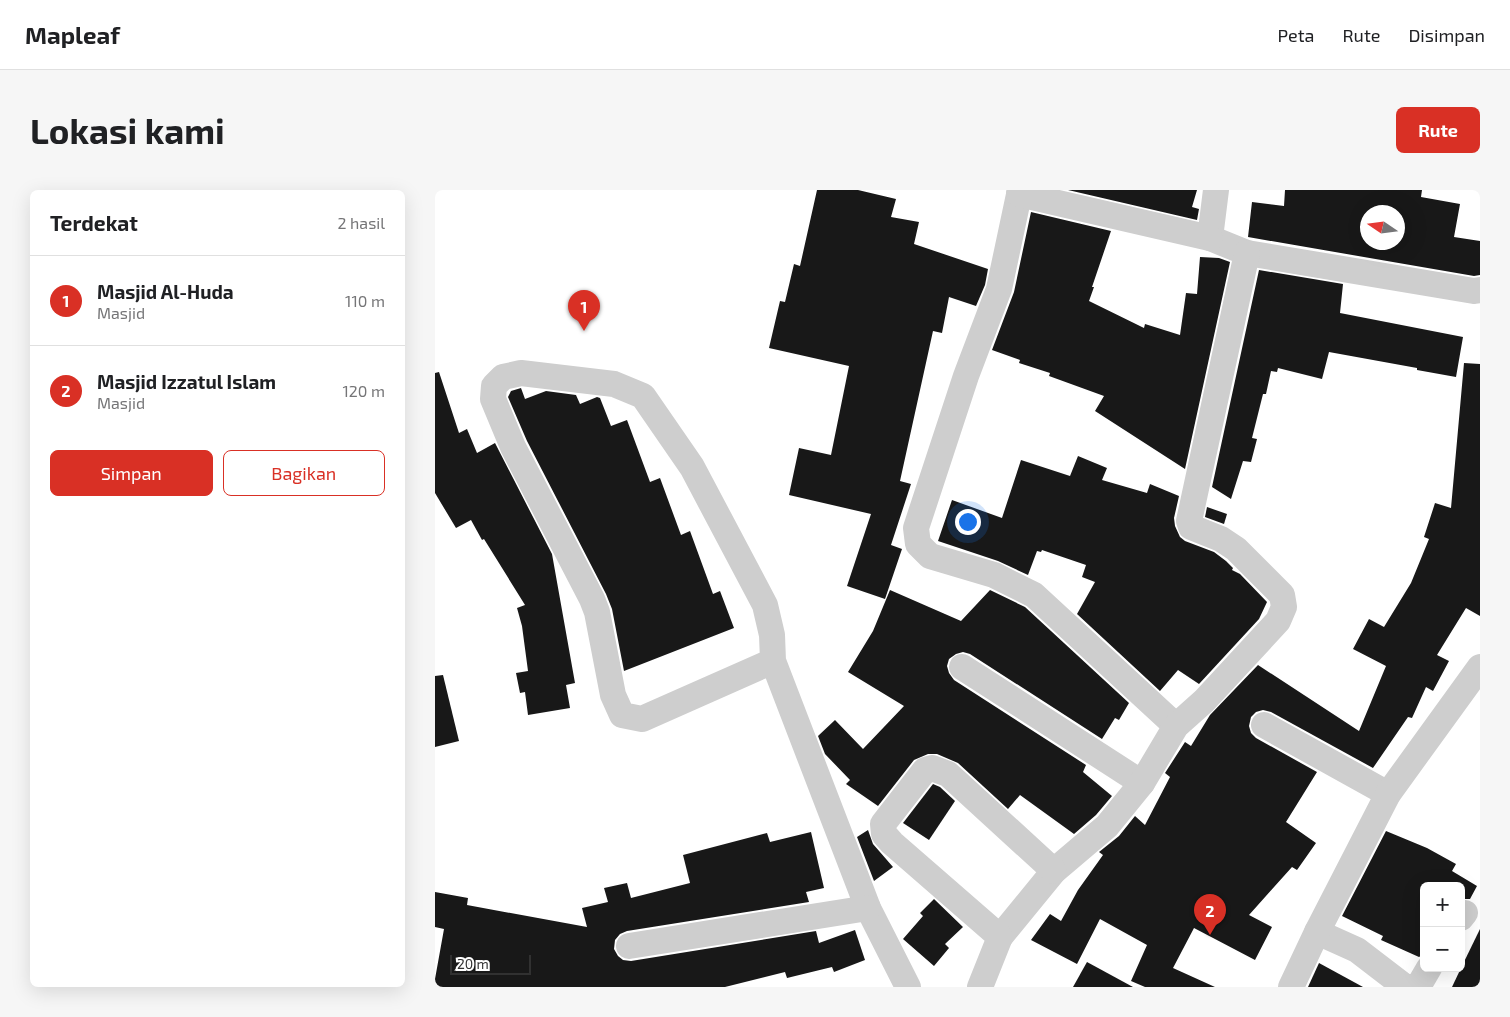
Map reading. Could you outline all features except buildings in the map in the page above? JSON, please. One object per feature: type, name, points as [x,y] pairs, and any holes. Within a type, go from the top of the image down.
[{"type":"street","points":[[1210,238],[1216,190]]},
{"type":"street","points":[[1177,726],[1034,595],[995,575],[930,556],[918,544],[917,528],[966,376],[999,289],[1019,192],[1210,238],[1247,253],[1474,291],[1480,290]]},
{"type":"street","points":[[981,987],[1000,937],[1054,871],[1107,826],[1142,783],[1177,726],[1278,622],[1283,607],[1282,595],[1236,549],[1221,539],[1191,527],[1189,521],[1247,253]]},
{"type":"street","points":[[773,661],[642,719],[622,715],[613,696],[597,612],[592,599],[513,447],[493,399],[494,386],[503,377],[521,373],[614,384],[643,396],[692,467],[765,605],[772,635],[773,661],[868,908],[908,987]]},
{"type":"street","points":[[962,667],[1142,783]]},
{"type":"street","points":[[1291,987],[1388,794],[1480,667]]},
{"type":"street","points":[[1264,725],[1388,794]]},
{"type":"street","points":[[1000,937],[893,844],[884,834],[883,824],[925,770],[932,768],[948,774],[1054,871]]},
{"type":"street","points":[[629,946],[868,908]]},
{"type":"street","points":[[1317,932],[1357,950],[1404,986],[1419,985],[1427,972]]},
{"type":"place","name":"Masjid Al-Huda","points":[[584,331]]},
{"type":"place","name":"Masjid Izzatul Islam","points":[[1210,935]]}]
